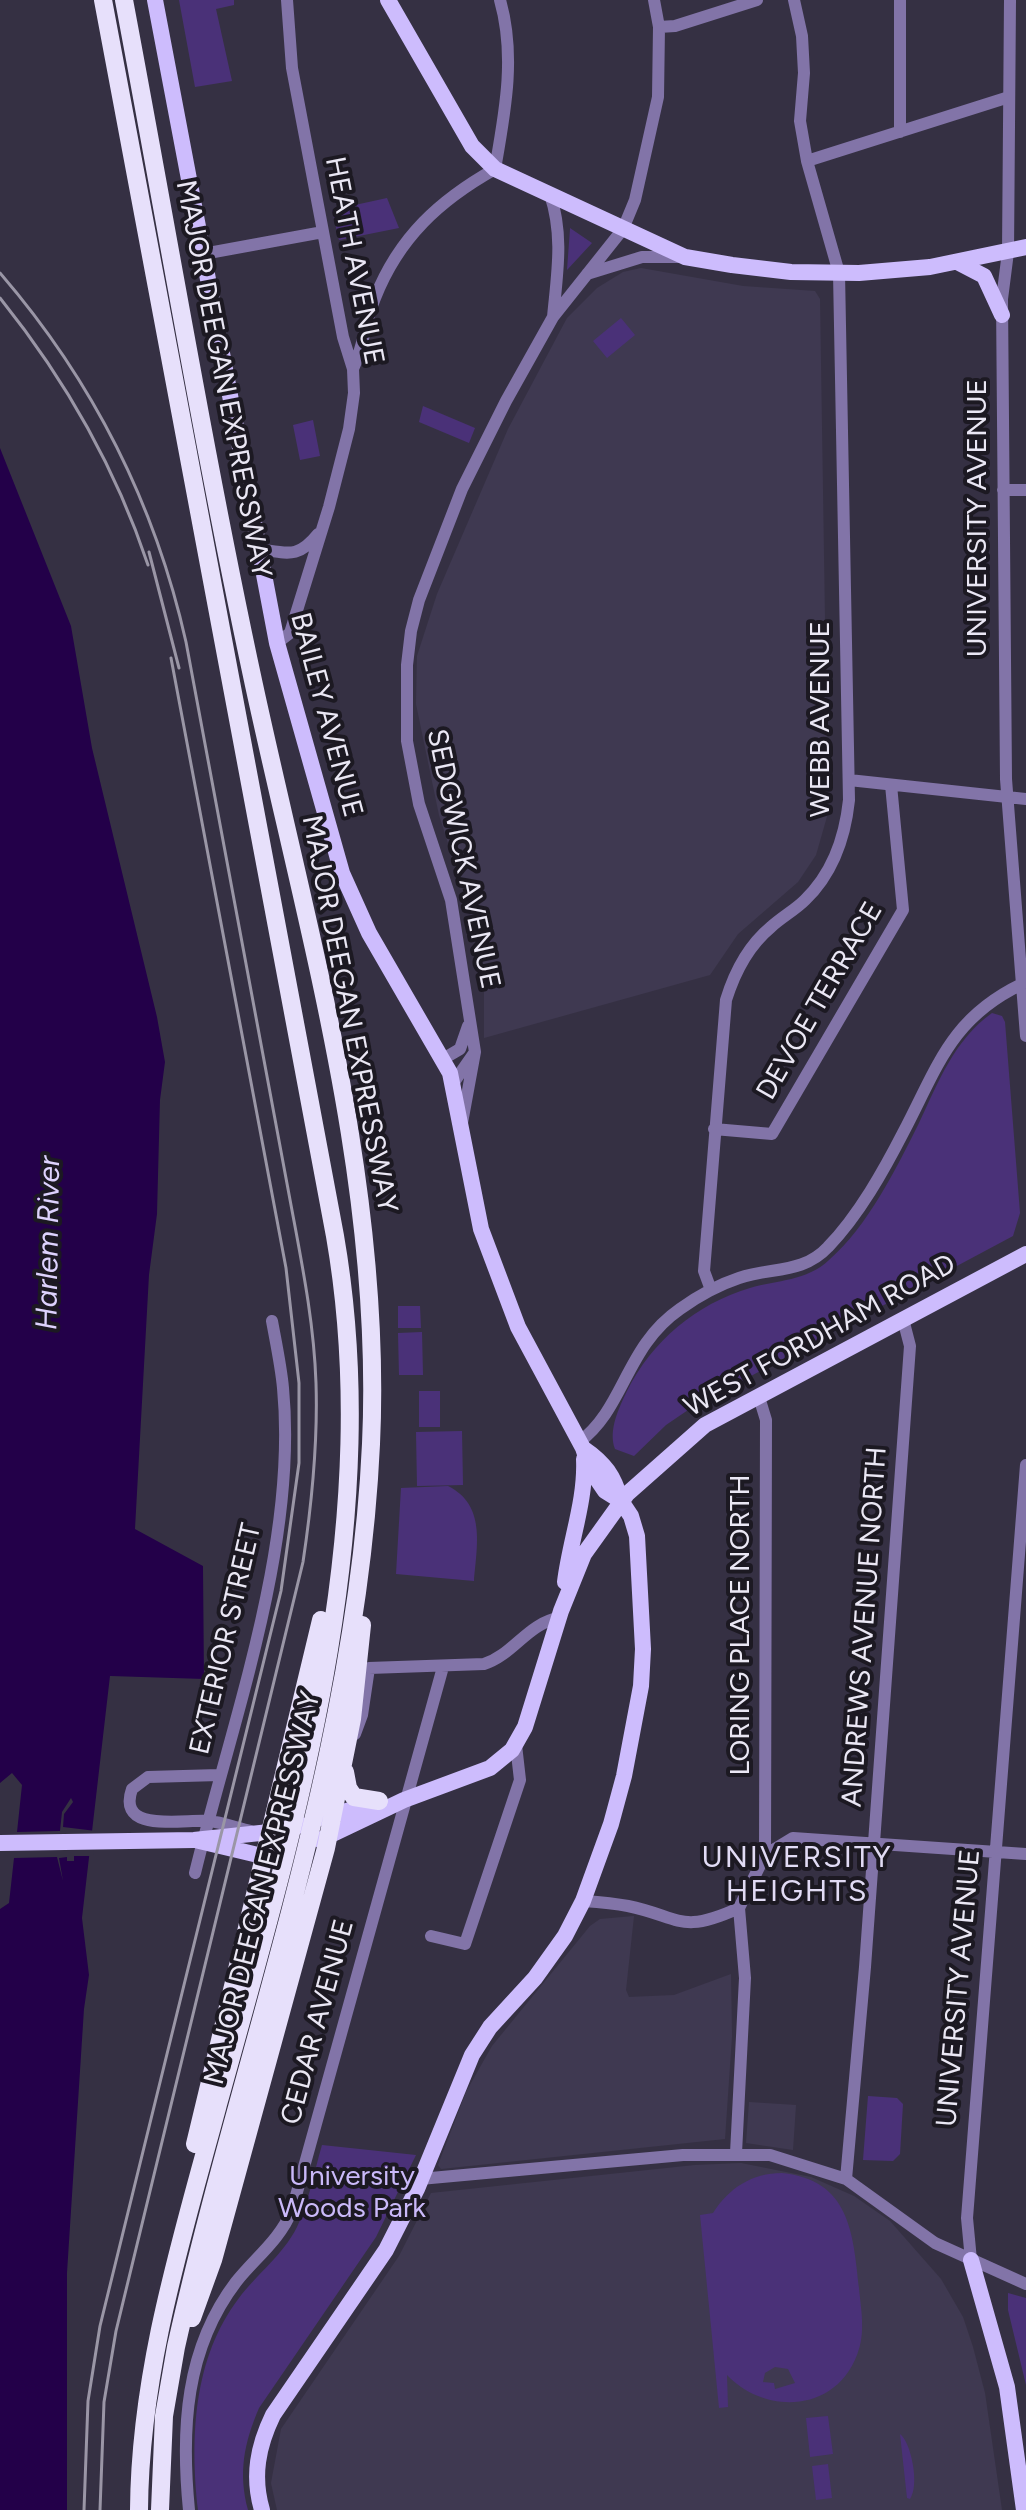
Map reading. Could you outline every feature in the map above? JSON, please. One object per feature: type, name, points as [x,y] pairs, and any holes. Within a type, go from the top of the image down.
[{"type":"highway","name":"MAJOR DEEGAN EXPRESSWAY","points":[[103,0],[341,1270],[352,1407],[345,1522],[328,1643],[303,1781],[165,2304],[145,2407],[139,2510]]},
{"type":"highway","name":"MAJOR DEEGAN EXPRESSWAY","points":[[124,0],[238,611],[325,1009],[353,1158],[372,1354],[367,1505],[346,1655],[320,1793],[191,2280],[164,2416],[160,2510]]},
{"type":"highway","points":[[367,1505],[363,1616],[345,1779],[351,1794],[361,1800],[379,1801]]},
{"type":"highway","points":[[165,2304],[197,2138],[345,1522]]},
{"type":"highway","points":[[164,2416],[184,2341],[218,2244],[345,1759]]},
{"type":"main road","name":"BAILEY AVENUE","points":[[155,0],[277,643],[342,873],[369,933],[455,1085]]},
{"type":"main road","points":[[388,0],[472,146],[495,169],[685,257],[791,272],[839,273],[896,271],[1026,247]]},
{"type":"main road","points":[[957,262],[984,276],[1002,315]]},
{"type":"main road","name":"SEDGWICK AVENUE","points":[[262,2510],[256,2477],[268,2426],[386,2250],[420,2179],[472,2055],[490,2027],[535,1978],[565,1936],[583,1901],[624,1776],[641,1686],[643,1649],[637,1530],[621,1501],[615,1479],[600,1460],[581,1445],[518,1327],[481,1229],[455,1085]]},
{"type":"main road","name":"WEST FORDHAM ROAD","points":[[195,1840],[267,1855],[324,1839],[404,1800],[490,1768],[516,1745],[525,1727],[579,1562],[621,1501],[692,1434],[1026,1254]]},
{"type":"main road","points":[[560,1614],[571,1541],[585,1485],[581,1445]]},
{"type":"main road","name":"WEST FORDHAM ROAD","points":[[0,1843],[195,1840],[269,1832],[379,1801],[404,1800]]},
{"type":"main road","name":"UNIVERSITY AVENUE","points":[[971,2260],[1007,2387],[1024,2510]]},
{"type":"street","name":"HEATH AVENUE","points":[[277,643],[290,633],[308,556],[323,529],[349,429],[354,393],[353,369],[343,337],[292,68],[287,0]]},
{"type":"street","points":[[353,369],[374,300],[397,252],[429,213],[461,188],[495,169],[507,100],[509,52],[500,0]]},
{"type":"street","name":"SEDGWICK AVENUE","points":[[462,1123],[475,1052],[451,900],[412,772],[407,741],[407,665],[419,600],[462,489],[553,317],[623,229],[635,200],[658,97],[659,27],[654,0]]},
{"type":"street","points":[[659,27],[675,26],[757,0]]},
{"type":"street","name":"WEBB AVENUE","points":[[711,1290],[704,1271],[723,1017],[731,982],[756,941],[806,900],[829,869],[847,818],[849,780],[839,273],[807,161],[800,121],[804,73],[802,36],[794,0]]},
{"type":"street","points":[[900,0],[900,132]]},
{"type":"street","name":"UNIVERSITY AVENUE","points":[[1010,0],[1008,252],[1002,315],[1007,797],[1022,953],[1026,1036]]},
{"type":"street","points":[[807,161],[1009,97]]},
{"type":"street","points":[[550,194],[559,219],[560,260],[553,317]]},
{"type":"street","points":[[203,254],[323,232]]},
{"type":"street","points":[[587,274],[642,257],[685,257]]},
{"type":"street","points":[[1003,490],[1026,490]]},
{"type":"street","points":[[258,549],[308,556]]},
{"type":"street","points":[[849,780],[1026,799]]},
{"type":"street","name":"DEVOE TERRACE","points":[[714,1129],[772,1134],[903,910],[891,785]]},
{"type":"street","points":[[581,1445],[599,1425],[629,1366],[653,1330],[711,1290],[740,1277],[801,1266],[826,1250],[886,1163],[950,1040],[992,1000],[1022,984]]},
{"type":"street","name":"SEDGWICK AVENUE","points":[[443,1059],[460,1049],[469,1023]]},
{"type":"street","points":[[455,1085],[475,1052]]},
{"type":"street","name":"ANDREWS AVENUE NORTH","points":[[846,2179],[910,1346],[903,1319]]},
{"type":"street","name":"EXTERIOR STREET","points":[[195,1873],[264,1607],[276,1540],[283,1464],[284,1389],[272,1321]]},
{"type":"street","name":"LORING PLACE NORTH","points":[[759,1397],[766,1420],[765,1855]]},
{"type":"street","name":"UNIVERSITY AVENUE","points":[[971,2260],[967,2218],[1026,1465]]},
{"type":"street","points":[[443,1667],[491,1661],[537,1626],[560,1614]]},
{"type":"street","name":"MAJOR DEEGAN EXPRESSWAY","points":[[345,1759],[361,1719],[369,1668],[443,1667]]},
{"type":"street","name":"CEDAR AVENUE","points":[[189,2510],[184,2447],[194,2370],[223,2303],[279,2233],[292,2210],[443,1667]]},
{"type":"street","points":[[431,1936],[465,1944],[520,1780],[516,1745]]},
{"type":"street","name":"EXTERIOR STREET","points":[[219,1775],[148,1777],[135,1784],[129,1801],[139,1818],[150,1822],[198,1821],[269,1832]]},
{"type":"street","points":[[183,1821],[193,1826],[195,1840]]},
{"type":"street","points":[[736,2153],[745,1978],[739,1908],[765,1855],[793,1838],[1026,1854]]},
{"type":"street","points":[[583,1901],[630,1906],[676,1923],[697,1923],[739,1908]]},
{"type":"street","points":[[420,2179],[736,2153],[770,2155],[846,2179],[920,2233],[1026,2284]]},
{"type":"shaded area","points":[[641,268],[743,286],[815,291],[820,299],[828,813],[816,855],[798,882],[738,934],[710,975],[484,1038],[484,990],[472,918],[439,815],[416,704],[417,656],[437,594],[508,429],[567,318],[597,288],[623,272]]},
{"type":"shaded area","points":[[634,1916],[626,1990],[629,1997],[674,1995],[731,1974],[732,2036],[725,2139],[441,2169],[438,2165],[466,2092],[492,2046],[590,1926],[600,1919]]},
{"type":"shaded area","points":[[749,2102],[796,2105],[793,2150],[746,2143]]},
{"type":"shaded area","points":[[741,2163],[811,2177],[854,2196],[890,2221],[941,2279],[963,2317],[973,2347],[985,2393],[1002,2510],[277,2510],[271,2483],[281,2429],[399,2256],[431,2193],[695,2165]]},
{"type":"green space","points":[[179,0],[234,0],[234,5],[216,9],[232,81],[195,87]]},
{"type":"green space","points":[[387,198],[399,228],[339,240],[332,210]]},
{"type":"green space","points":[[570,229],[592,243],[567,270]]},
{"type":"green space","points":[[621,318],[635,335],[607,358],[593,341]]},
{"type":"green space","points":[[423,406],[475,428],[469,443],[419,422]]},
{"type":"green space","points":[[313,420],[320,456],[300,460],[293,425]]},
{"type":"green space","points":[[992,1013],[1002,1016],[1005,1022],[1020,1213],[1013,1236],[691,1408],[666,1425],[634,1456],[615,1449],[614,1427],[627,1391],[649,1356],[678,1327],[694,1314],[730,1295],[811,1272],[829,1260],[856,1231],[891,1178],[957,1049]]},
{"type":"green space","points":[[398,1306],[420,1306],[421,1328],[398,1328]]},
{"type":"green space","points":[[422,1332],[423,1375],[399,1375],[398,1333]]},
{"type":"green space","points":[[419,1391],[440,1391],[440,1427],[419,1427]]},
{"type":"green space","points":[[462,1431],[463,1485],[417,1486],[416,1432]]},
{"type":"green space","points":[[448,1486],[469,1504],[474,1515],[477,1540],[474,1581],[396,1574],[401,1488]]},
{"type":"green space","points":[[868,2096],[897,2098],[903,2104],[900,2154],[893,2161],[863,2160]]},
{"type":"green space","name":"University Woods Park","points":[[322,2145],[416,2155],[376,2237],[259,2408],[244,2458],[243,2483],[248,2510],[198,2510],[195,2427],[198,2400],[212,2346],[239,2298],[285,2247],[297,2227]]},
{"type":"green space","points":[[771,2174],[805,2178],[822,2186],[844,2212],[857,2268],[862,2322],[860,2347],[847,2374],[833,2388],[816,2397],[798,2402],[779,2402],[760,2397],[727,2375],[728,2407],[719,2408],[700,2215],[713,2213],[726,2196],[742,2184]],"holes":[[[775,2367],[788,2369],[795,2383],[775,2389],[774,2383],[763,2382],[765,2373]]]},
{"type":"green space","points":[[1008,2293],[1026,2298],[1026,2385],[1008,2310]]},
{"type":"green space","points":[[828,2416],[833,2454],[810,2457],[806,2418]]},
{"type":"green space","points":[[900,2434],[908,2446],[913,2464],[914,2484],[910,2499],[907,2498]]},
{"type":"green space","points":[[828,2464],[832,2498],[816,2500],[812,2466]]},
{"type":"water","name":"Harlem River","points":[[0,448],[71,626],[92,748],[165,1062],[160,1100],[157,1214],[149,1275],[135,1529],[203,1566],[204,1679],[110,1676],[82,1918],[89,1975],[84,2009],[67,2273],[67,2510],[0,2510]]},
{"type":"pier","points":[[12,1773],[22,1785],[17,1832],[60,1831],[62,1812],[71,1798],[73,1802],[64,1814],[63,1827],[96,1831],[93,1856],[74,1856],[74,1861],[67,1861],[67,1857],[59,1858],[63,1881],[57,1857],[14,1858],[9,1903],[0,1909],[0,1783]]},
{"type":"railway","points":[[0,273],[64,357],[92,401],[138,493],[173,591],[186,642],[299,1249],[310,1316],[316,1383],[314,1472],[303,1562],[116,2331],[104,2402],[100,2510]]},
{"type":"railway","points":[[0,298],[46,360],[86,425],[120,493],[148,565]]},
{"type":"railway","points":[[149,552],[179,668]]},
{"type":"railway","points":[[84,2510],[88,2401],[100,2326],[281,1591],[299,1463],[299,1383],[286,1268],[171,658]]},
{"type":"district","name":"UNIVERSITY HEIGHTS","points":[[797,1875]]}]
